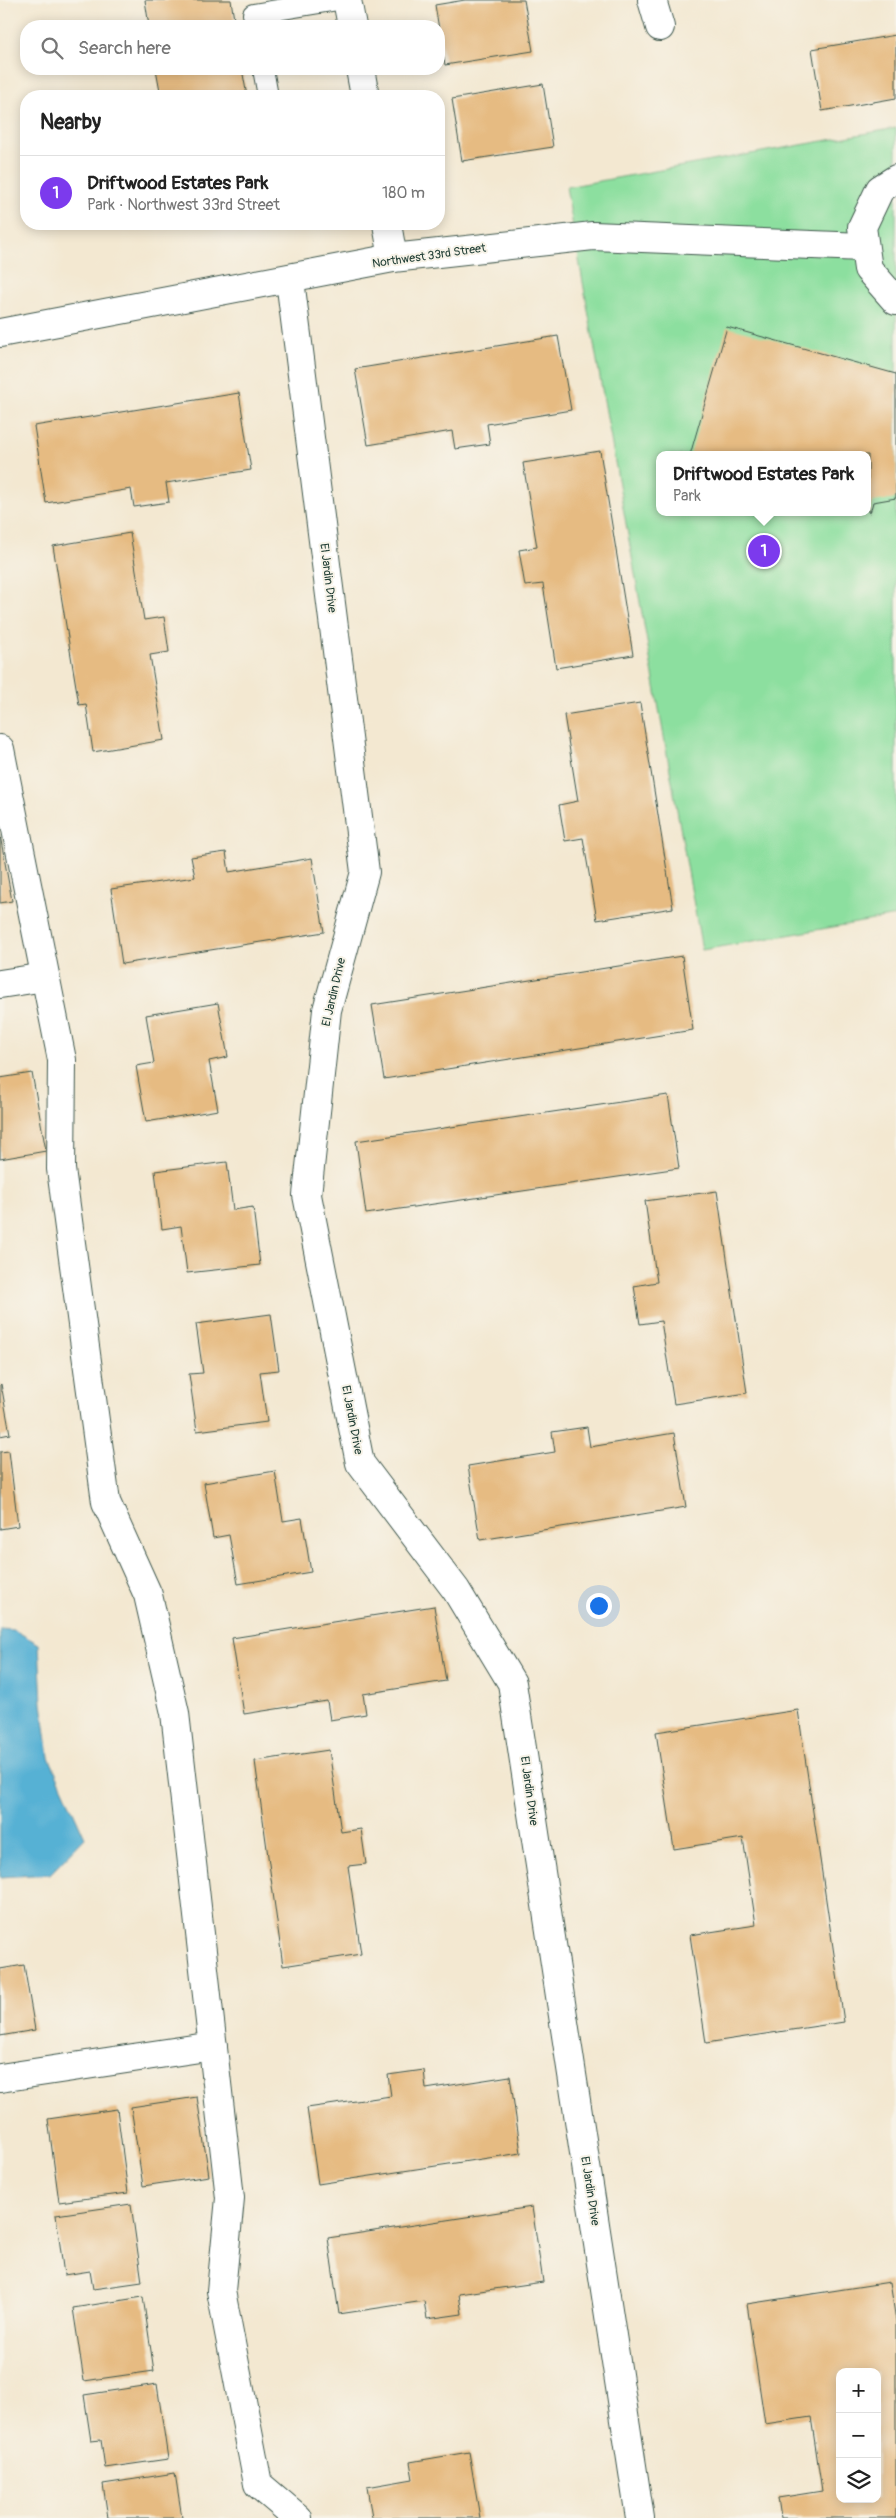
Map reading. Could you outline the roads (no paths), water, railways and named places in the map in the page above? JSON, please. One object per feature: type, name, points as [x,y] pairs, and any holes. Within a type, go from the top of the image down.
[{"type":"street","points":[[347,0],[351,20]]},
{"type":"street","points":[[652,0],[660,27]]},
{"type":"street","points":[[361,75],[364,90]]},
{"type":"street","points":[[896,179],[880,189],[862,227],[863,247],[868,269],[896,301]]},
{"type":"street","points":[[388,230],[393,258]]},
{"type":"street","name":"Northwest 33rd Street","points":[[0,333],[290,280],[393,258],[593,236],[863,247]]},
{"type":"street","name":"El Jardin Drive","points":[[290,280],[365,872],[327,1010],[307,1195],[360,1463],[456,1590],[512,1683],[640,2518]]},
{"type":"street","points":[[0,748],[62,1060],[61,1169],[106,1502],[148,1595],[175,1713],[230,2198],[221,2291],[258,2484],[298,2518]]},
{"type":"street","points":[[0,984],[45,977]]},
{"type":"street","points":[[0,2078],[212,2046]]},
{"type":"lane","points":[[253,14],[338,0]]},
{"type":"lane","points":[[264,75],[267,90]]},
{"type":"water","points":[[0,1629],[14,1630],[39,1644],[42,1703],[49,1757],[85,1838],[50,1874],[0,1877]]},
{"type":"place","name":"Driftwood Estates Park","points":[[764,551]]}]
